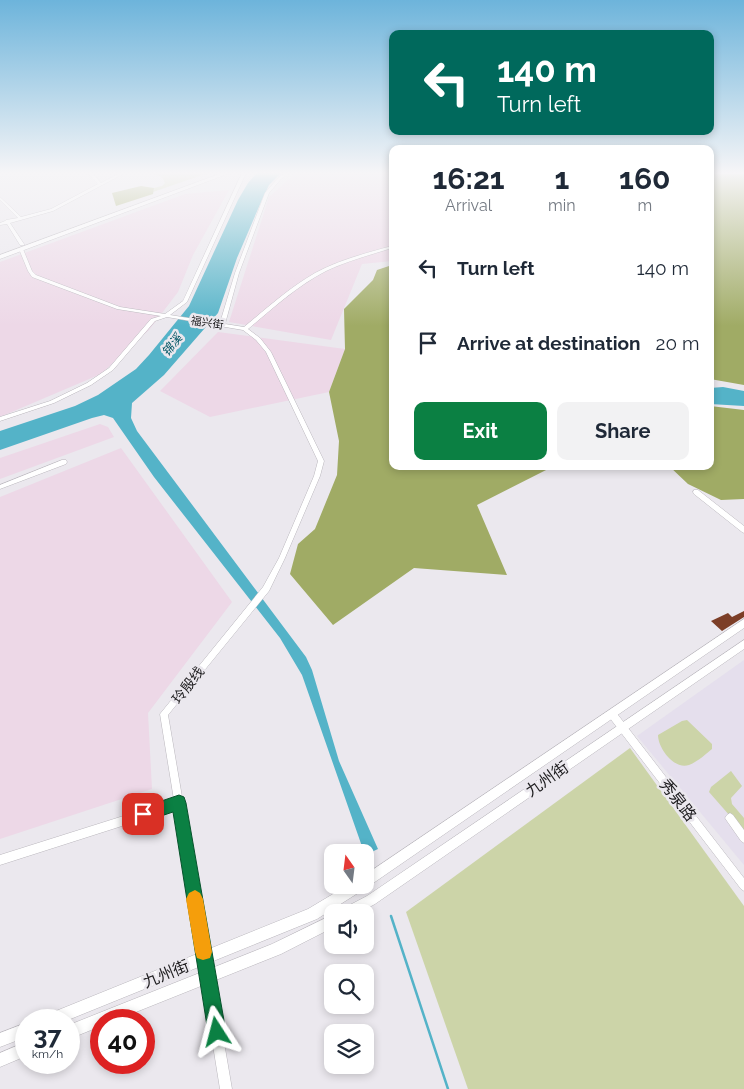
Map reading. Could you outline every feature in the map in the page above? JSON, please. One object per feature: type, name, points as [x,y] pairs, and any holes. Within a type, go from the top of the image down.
[{"type":"highway","points":[[0,257],[21,246],[81,224]]},
{"type":"highway","points":[[0,253],[84,224]]},
{"type":"main road","name":"九州街","points":[[374,876],[744,623]]},
{"type":"main road","name":"九州街","points":[[363,904],[744,644]]},
{"type":"main road","name":"九州街","points":[[77,1009],[312,914],[345,894]]},
{"type":"main road","name":"九州街","points":[[80,1028],[276,949],[324,924]]},
{"type":"main road","points":[[0,1040],[15,1034]]},
{"type":"main road","points":[[0,1060],[15,1054]]},
{"type":"street","name":"福兴街","points":[[9,224],[34,276],[112,306],[164,317],[245,329]]},
{"type":"street","points":[[0,419],[52,402],[89,384],[110,369],[153,320],[164,317],[185,302],[221,224]]},
{"type":"street","points":[[222,326],[237,273],[255,224]]},
{"type":"street","points":[[245,329],[305,281],[342,262],[389,248]]},
{"type":"street","name":"玲殷线","points":[[226,1089],[164,714],[250,606],[266,589],[282,558],[317,476],[321,461],[268,352],[258,339],[245,329]]},
{"type":"street","points":[[0,487],[64,462]]},
{"type":"street","points":[[696,492],[744,530]]},
{"type":"street","name":"秀泉路","points":[[612,714],[744,886]]},
{"type":"street","points":[[0,860],[179,803]]},
{"type":"street","points":[[730,818],[744,838]]},
{"type":"shaded area","points":[[104,224],[210,224],[193,255],[178,292],[149,330],[101,374],[0,417],[0,262]]},
{"type":"shaded area","points":[[260,224],[389,224],[389,261],[362,264],[331,340],[229,322]]},
{"type":"shaded area","points":[[218,332],[345,349],[329,392],[210,417],[160,391]]},
{"type":"shaded area","points":[[100,424],[108,427],[114,437],[0,479],[0,458]]},
{"type":"shaded area","points":[[121,448],[232,602],[148,713],[152,789],[0,839],[0,497]]},
{"type":"shaded area","points":[[744,660],[744,865],[637,736]]},
{"type":"green space","points":[[714,224],[744,224],[744,385],[714,380]]},
{"type":"green space","points":[[389,266],[389,470],[546,470],[477,505],[507,575],[414,568],[333,625],[290,574],[298,544],[315,529],[337,475],[339,441],[329,392],[345,349],[344,309],[373,280],[377,270]]},
{"type":"green space","points":[[714,406],[744,410],[744,499],[721,500],[688,484],[673,470],[714,470]]},
{"type":"green space","points":[[687,720],[712,744],[712,749],[695,762],[683,766],[668,757],[661,746],[658,735]]},
{"type":"green space","points":[[630,748],[744,906],[744,1089],[468,1089],[406,912]]},
{"type":"green space","points":[[731,771],[742,786],[731,798],[732,804],[744,818],[744,832],[709,792],[711,787]]},
{"type":"water","name":"锦溪","points":[[227,224],[252,224],[237,258],[218,313],[164,375],[132,403],[131,418],[137,431],[306,657],[312,670],[339,761],[378,849],[374,851],[374,844],[361,844],[302,675],[280,638],[154,477],[113,418],[104,415],[92,418],[0,450],[0,431],[75,406],[98,395],[136,369],[189,306]]},
{"type":"water","points":[[723,387],[744,391],[744,406],[714,404],[714,388]]},
{"type":"building","points":[[744,611],[744,617],[722,631],[711,621],[728,613],[732,617]]},
{"type":"waterway","points":[[391,916],[448,1089]]},
{"type":"slow traffic","points":[[195,899],[203,952]]},
{"type":"route","points":[[143,814],[179,803],[217,1032]]}]
